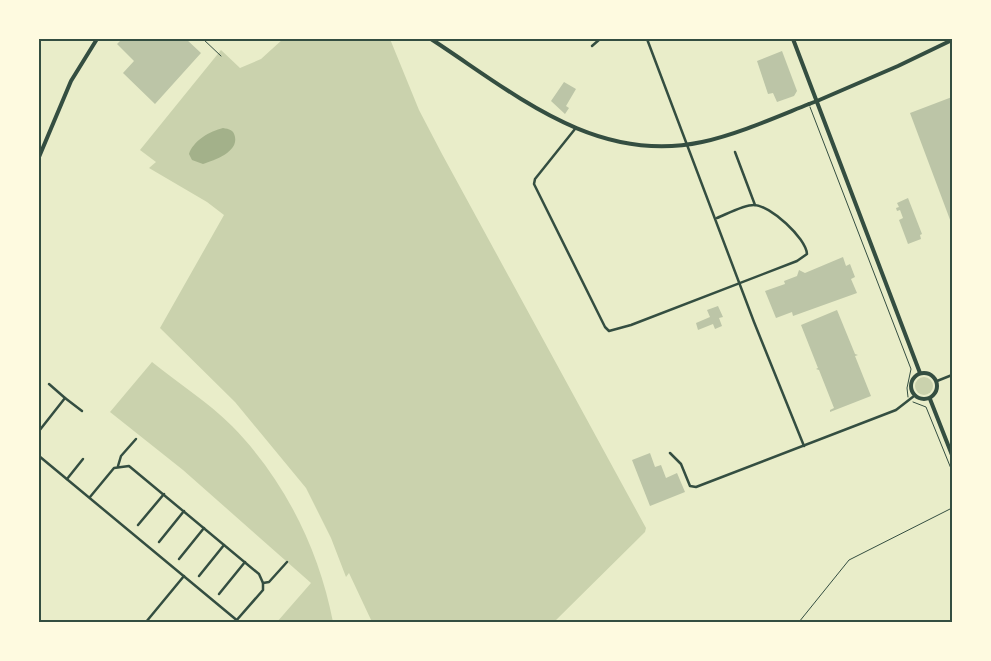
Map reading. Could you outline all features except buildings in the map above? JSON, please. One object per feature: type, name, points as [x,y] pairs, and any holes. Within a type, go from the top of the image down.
[{"type":"street","points":[[39,157],[71,81],[97,39]]},
{"type":"street","points":[[592,46],[600,39]]},
{"type":"street","points":[[647,39],[717,218],[754,322],[804,446]]},
{"type":"street","points":[[793,39],[920,374]]},
{"type":"street","points":[[434,40],[537,108],[575,129],[629,144],[687,144],[722,137],[817,101],[952,40]]},
{"type":"street","points":[[575,129],[535,179],[534,184],[605,327],[610,331],[619,330],[798,260],[807,254],[805,247],[793,230],[755,205],[735,152]]},
{"type":"street","points":[[717,218],[755,205]]},
{"type":"street","points":[[920,374],[930,374],[937,381],[937,391],[930,399],[919,399],[914,396],[911,383],[920,374]]},
{"type":"street","points":[[937,381],[952,375]]},
{"type":"street","points":[[49,384],[82,411]]},
{"type":"street","points":[[670,452],[681,464],[690,486],[693,488],[896,410],[914,396]]},
{"type":"street","points":[[39,431],[65,398]]},
{"type":"street","points":[[930,399],[952,455]]},
{"type":"street","points":[[90,497],[118,466],[121,456],[136,439]]},
{"type":"street","points":[[39,456],[237,622],[263,590],[263,583],[259,574],[134,469],[129,466],[118,466]]},
{"type":"street","points":[[67,479],[83,459]]},
{"type":"street","points":[[138,525],[164,494]]},
{"type":"street","points":[[159,542],[184,511]]},
{"type":"street","points":[[179,558],[204,528]]},
{"type":"street","points":[[199,576],[224,544]]},
{"type":"street","points":[[219,594],[245,562]]},
{"type":"street","points":[[263,583],[273,579],[287,562]]},
{"type":"street","points":[[146,622],[184,576]]},
{"type":"lane","points":[[203,39],[221,56]]},
{"type":"path","points":[[809,104],[901,338],[911,369],[906,396],[915,404],[926,407],[952,471]]},
{"type":"path","points":[[799,622],[849,560],[952,508]]},
{"type":"shaded area","points":[[283,39],[390,39],[419,110],[442,154],[646,528],[645,532],[554,622],[372,622],[349,573],[346,577],[331,538],[306,488],[235,402],[160,328],[224,215],[207,202],[149,168],[156,162],[140,150],[221,50],[240,68],[261,59]]},
{"type":"shaded area","points":[[223,128],[234,133],[235,142],[233,147],[225,155],[203,164],[192,160],[189,154],[194,145],[208,134]]},
{"type":"shaded area","points":[[152,362],[223,417],[251,447],[268,469],[297,516],[309,542],[319,568],[333,622],[277,622],[311,583],[183,470],[110,412]]},
{"type":"shaded area","points":[[920,377],[928,377],[933,382],[931,393],[920,395],[915,390],[915,382]]}]
